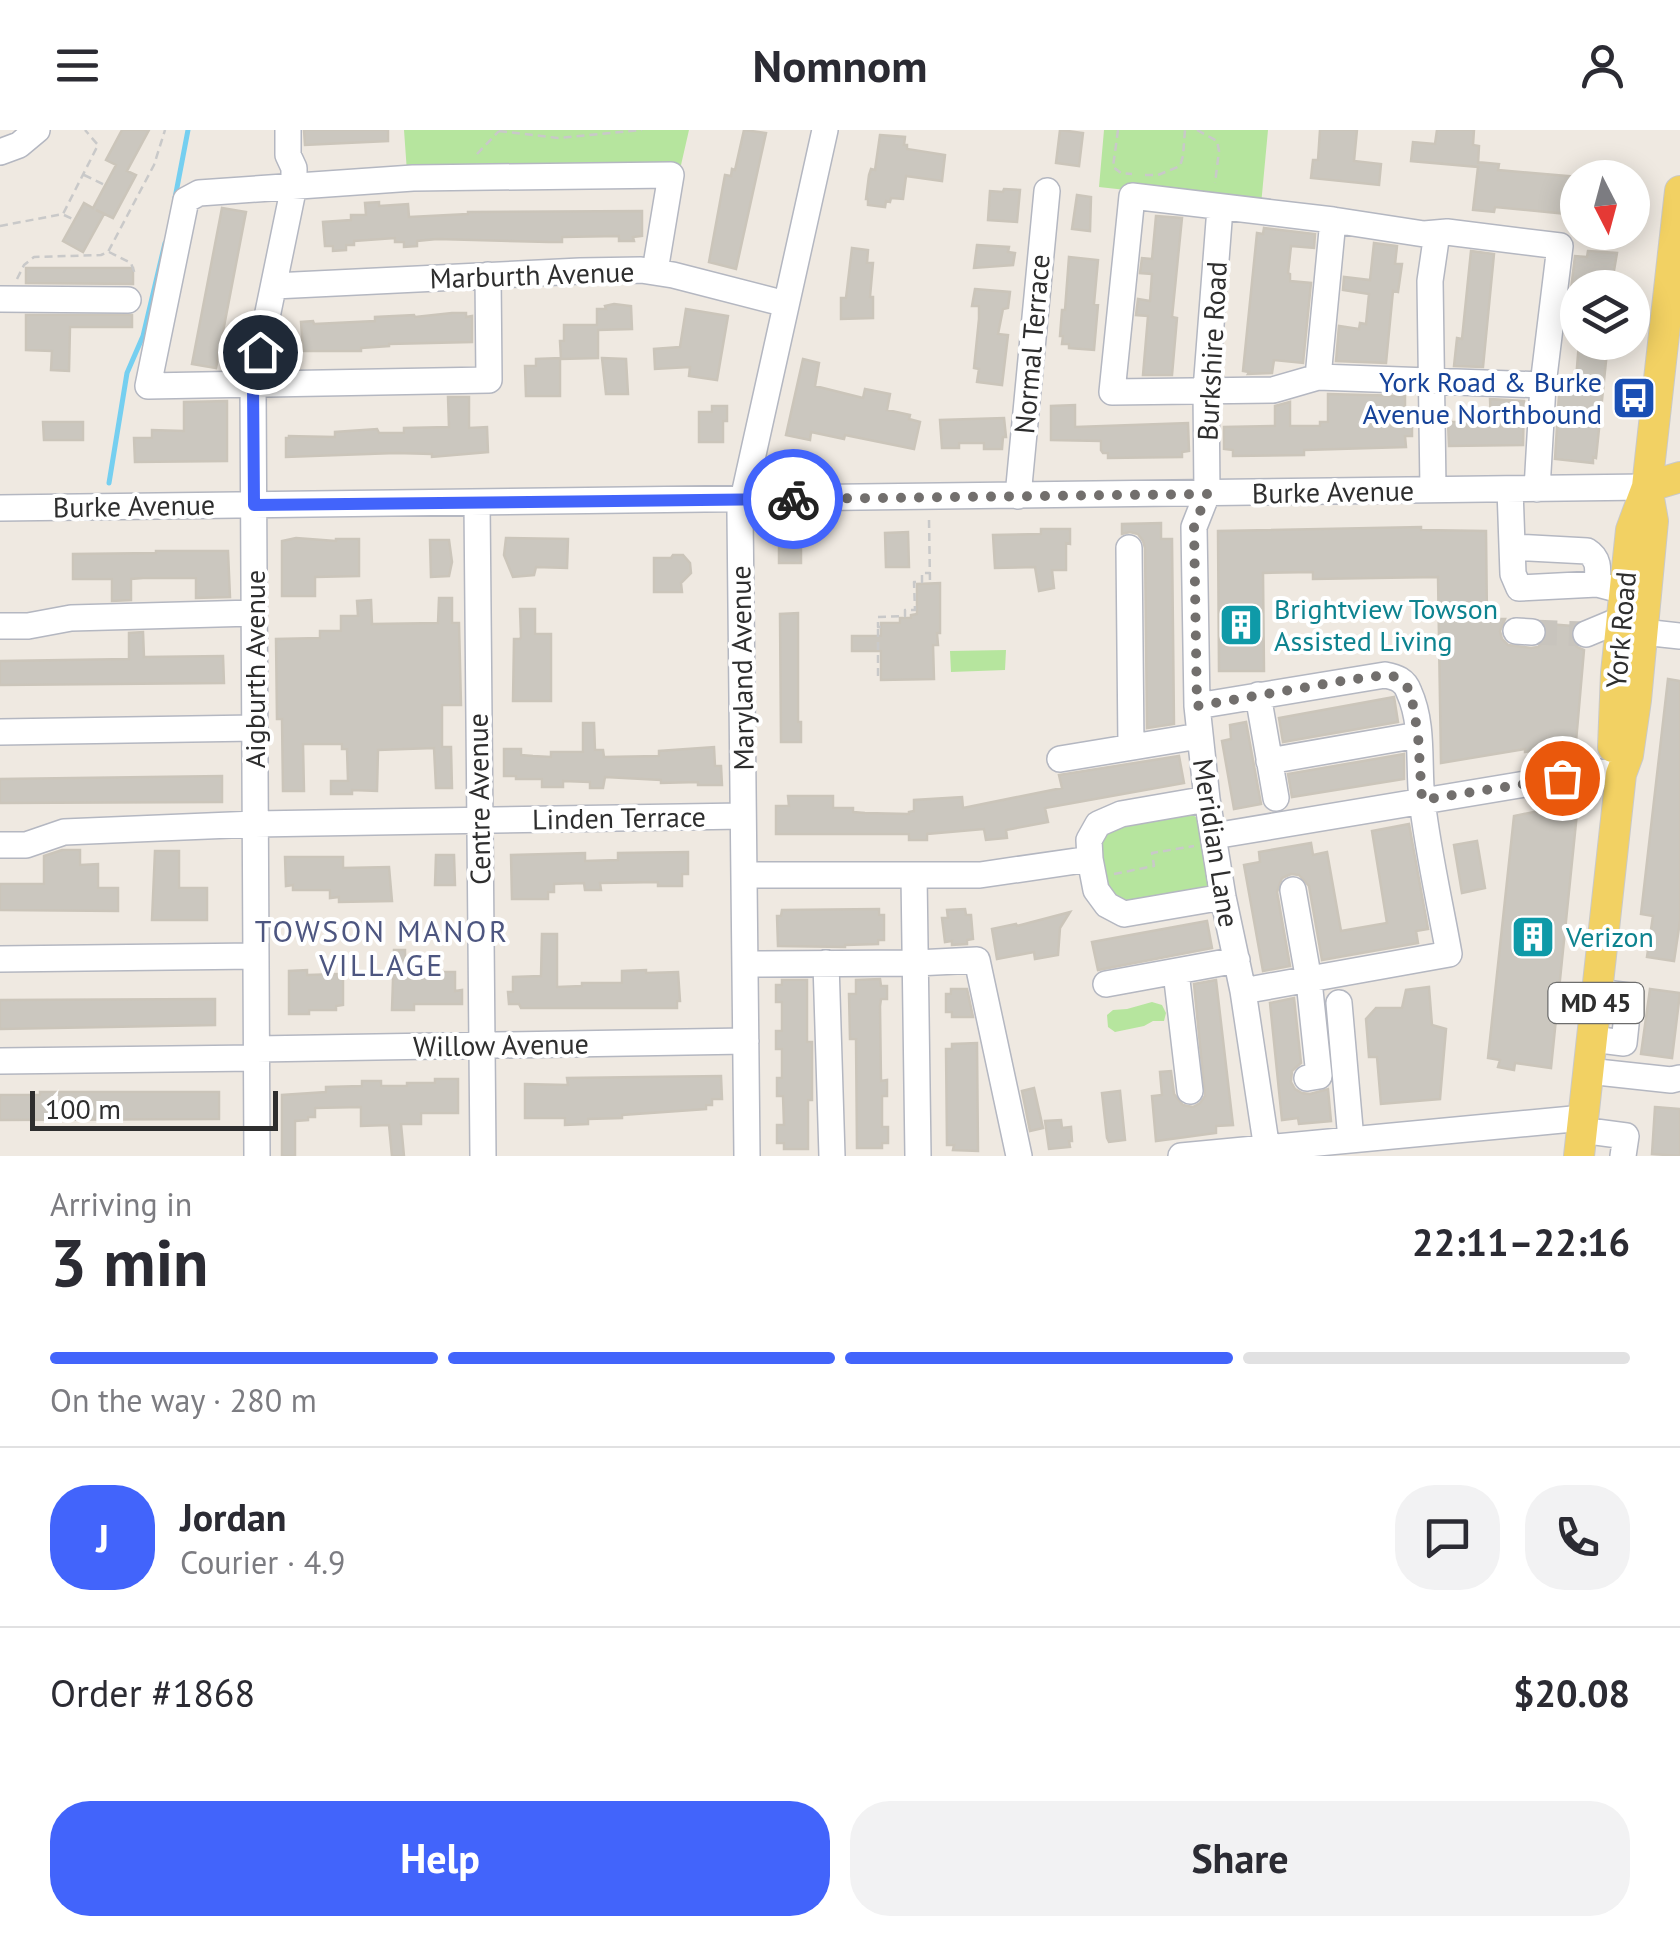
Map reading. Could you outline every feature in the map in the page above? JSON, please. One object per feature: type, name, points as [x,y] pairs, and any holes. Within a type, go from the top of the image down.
[{"type":"main road","name":"York Road","points":[[1581,1134],[1622,774],[1613,754],[1621,607],[1631,530],[1647,487],[1679,202]]},
{"type":"main road","points":[[1659,380],[1680,418]]},
{"type":"main road","name":"Burke Avenue","points":[[1647,487],[1680,477]]},
{"type":"main road","name":"York Road","points":[[1621,607],[1653,522],[1647,487]]},
{"type":"main road","name":"Burke Avenue","points":[[1647,487],[1680,493]]},
{"type":"street","points":[[0,152],[19,145],[37,130]]},
{"type":"street","name":"Aigburth Avenue","points":[[257,1156],[253,385],[294,186],[288,130]]},
{"type":"street","name":"Maryland Avenue","points":[[747,1156],[740,513],[825,130]]},
{"type":"street","points":[[488,275],[489,380],[148,386],[186,200],[199,193],[413,178],[671,175],[656,272]]},
{"type":"street","name":"Normal Terrace","points":[[1018,496],[1047,192]]},
{"type":"street","points":[[1537,489],[1543,385],[1560,246],[1424,234],[1132,196],[1112,392],[1273,390],[1318,377],[1543,385]]},
{"type":"street","name":"Burkshire Road","points":[[1207,494],[1206,390],[1220,208]]},
{"type":"street","points":[[1318,377],[1333,220]]},
{"type":"street","points":[[1433,490],[1430,281],[1437,233]]},
{"type":"street","name":"Marburth Avenue","points":[[274,286],[580,271],[656,272],[786,304]]},
{"type":"street","points":[[6,299],[128,300]]},
{"type":"street","name":"Burke Avenue","points":[[0,508],[1647,487]]},
{"type":"street","points":[[1510,489],[1513,574],[1519,588],[1621,607],[1680,636]]},
{"type":"street","name":"Meridian Lane","points":[[1178,494],[1194,527]]},
{"type":"street","name":"Meridian Lane","points":[[1207,494],[1194,527],[1197,706],[1207,800],[1207,841],[1237,960],[1267,1152]]},
{"type":"street","name":"Centre Avenue","points":[[476,502],[483,1156]]},
{"type":"street","points":[[1129,548],[1131,747]]},
{"type":"street","points":[[1512,548],[1586,551],[1594,556],[1621,607]]},
{"type":"street","points":[[1586,634],[1599,631],[1621,607]]},
{"type":"street","points":[[0,626],[28,626],[71,618],[254,613]]},
{"type":"street","points":[[1197,706],[1393,676],[1411,694],[1418,735],[1422,800],[1449,954],[1243,992]]},
{"type":"street","points":[[1258,696],[1276,798]]},
{"type":"street","points":[[0,732],[255,728]]},
{"type":"street","points":[[1269,761],[1418,735]]},
{"type":"street","points":[[1060,759],[1199,736]]},
{"type":"street","points":[[1207,841],[1422,800],[1597,772],[1622,774]]},
{"type":"street","points":[[1207,800],[1121,814],[1098,824],[1089,840],[1092,868],[1096,890],[1108,905],[1124,914],[1223,898]]},
{"type":"street","name":"Linden Terrace","points":[[0,845],[26,844],[64,832],[256,824],[743,816]]},
{"type":"street","points":[[744,874],[980,874],[1092,868]]},
{"type":"street","points":[[914,874],[918,1156]]},
{"type":"street","points":[[1291,890],[1308,981],[1318,1076],[1307,1078]]},
{"type":"street","points":[[0,959],[256,956]]},
{"type":"street","points":[[745,964],[977,960],[1019,1156]]},
{"type":"street","points":[[1106,984],[1237,960]]},
{"type":"street","points":[[826,962],[832,1156]]},
{"type":"street","points":[[1176,972],[1190,1091]]},
{"type":"street","points":[[1338,1003],[1338,1146]]},
{"type":"street","name":"Willow Avenue","points":[[0,1061],[746,1041]]},
{"type":"street","points":[[1588,1072],[1680,1078]]},
{"type":"street","points":[[1194,1155],[1338,1146],[1459,1130],[1625,1138]]},
{"type":"street","points":[[1459,1130],[1462,1156]]},
{"type":"path","points":[[62,214],[98,145],[85,130]]},
{"type":"path","points":[[6,299],[24,265],[34,256],[108,252],[154,165],[166,130]]},
{"type":"path","points":[[466,178],[478,151],[499,131],[558,138],[642,130]]},
{"type":"path","points":[[1118,130],[1113,167],[1121,173],[1142,175],[1180,166],[1185,130]]},
{"type":"path","points":[[1197,130],[1216,141],[1219,151],[1214,197],[1220,208]]},
{"type":"path","points":[[83,174],[105,185]]},
{"type":"path","points":[[0,226],[62,214],[75,220]]},
{"type":"path","points":[[108,252],[131,262],[135,274]]},
{"type":"path","points":[[929,511],[930,584]]},
{"type":"path","points":[[878,681],[878,616],[906,616],[906,610],[915,610],[914,582],[922,582],[922,574],[930,573]]},
{"type":"path","points":[[1092,868],[1154,866],[1152,853],[1207,841]]},
{"type":"green space","points":[[404,130],[689,130],[681,165],[407,172]]},
{"type":"green space","points":[[1104,130],[1268,130],[1261,205],[1099,187]]},
{"type":"green space","points":[[1006,650],[1005,670],[951,672],[950,651]]},
{"type":"green space","points":[[1191,813],[1200,821],[1211,880],[1205,890],[1134,903],[1112,894],[1106,883],[1101,848],[1110,831],[1122,824]]},
{"type":"green space","points":[[1152,1002],[1162,1005],[1164,1021],[1115,1032],[1108,1027],[1107,1015],[1113,1010]]},
{"type":"building","points":[[122,130],[149,130],[127,171],[136,175],[113,218],[96,210],[104,214],[83,252],[63,241],[84,203],[93,208],[116,165],[106,160]]},
{"type":"building","points":[[304,130],[388,130],[388,141],[305,145]]},
{"type":"building","points":[[744,130],[766,133],[736,269],[709,262],[725,175],[731,176],[732,169],[735,170]]},
{"type":"building","points":[[1060,130],[1083,133],[1079,166],[1056,163]]},
{"type":"building","points":[[1320,130],[1357,130],[1354,161],[1381,164],[1379,185],[1311,178],[1313,160],[1318,160]]},
{"type":"building","points":[[1437,130],[1474,130],[1478,162],[1499,164],[1498,170],[1560,175],[1560,213],[1495,207],[1494,212],[1473,210],[1478,167],[1411,161],[1413,142],[1435,144]]},
{"type":"building","points":[[880,135],[905,137],[907,149],[945,155],[942,181],[906,176],[903,199],[891,198],[885,207],[868,205],[869,175],[871,169],[875,170]]},
{"type":"building","points":[[1020,190],[1017,222],[988,220],[990,191]]},
{"type":"building","points":[[1077,195],[1091,197],[1090,231],[1072,229]]},
{"type":"building","points":[[379,202],[379,206],[408,204],[409,217],[468,212],[642,211],[642,236],[633,237],[634,241],[619,241],[619,236],[562,237],[562,242],[437,239],[404,247],[404,242],[395,242],[395,238],[354,241],[354,245],[346,245],[346,250],[333,251],[333,246],[325,246],[323,222],[366,215],[365,203]]},
{"type":"building","points":[[222,208],[246,212],[216,368],[192,364]]},
{"type":"building","points":[[1156,216],[1182,218],[1172,317],[1177,318],[1172,375],[1143,375],[1148,316],[1136,315],[1138,299],[1150,301],[1152,274],[1140,273],[1142,258],[1152,259]]},
{"type":"building","points":[[1264,228],[1315,234],[1314,248],[1291,246],[1288,273],[1290,281],[1311,283],[1303,363],[1274,360],[1272,373],[1248,374],[1243,371],[1257,233],[1263,234]]},
{"type":"building","points":[[1374,243],[1397,246],[1395,264],[1402,264],[1398,292],[1393,291],[1386,363],[1336,361],[1339,326],[1359,329],[1360,323],[1366,324],[1369,294],[1343,290],[1344,277],[1370,280]]},
{"type":"building","points":[[977,245],[1009,247],[1008,252],[1015,253],[1013,265],[974,268]]},
{"type":"building","points":[[852,248],[868,250],[867,263],[873,263],[873,318],[841,319],[841,298],[846,298]]},
{"type":"building","points":[[1471,251],[1494,254],[1483,367],[1454,366],[1457,338],[1462,339]]},
{"type":"building","points":[[1588,251],[1617,253],[1614,270],[1573,270],[1575,256],[1587,257]]},
{"type":"building","points":[[1069,257],[1098,260],[1094,350],[1062,344]]},
{"type":"building","points":[[26,268],[133,268],[133,284],[26,283]]},
{"type":"building","points":[[975,289],[1010,292],[998,334],[1008,335],[1002,385],[977,382],[979,369],[974,368],[979,306],[972,306]]},
{"type":"building","points":[[614,304],[631,306],[632,329],[598,330],[598,358],[561,359],[564,325],[597,325],[597,309]]},
{"type":"building","points":[[686,309],[728,316],[717,380],[689,376],[690,367],[655,369],[654,349],[680,347]]},
{"type":"building","points":[[452,313],[472,316],[472,342],[389,344],[361,351],[303,351],[301,322],[375,321],[375,317]]},
{"type":"building","points":[[26,315],[132,315],[132,327],[70,327],[69,371],[51,370],[52,351],[26,350]]},
{"type":"building","points":[[560,358],[560,396],[526,396],[525,366],[536,366],[536,359]]},
{"type":"building","points":[[602,358],[626,359],[628,394],[606,394]]},
{"type":"building","points":[[803,359],[819,363],[815,386],[863,398],[865,389],[890,394],[887,410],[910,415],[909,419],[920,422],[914,449],[845,435],[844,439],[811,432],[810,440],[786,435]]},
{"type":"building","points":[[1578,360],[1606,360],[1593,463],[1555,459],[1560,378],[1576,380]]},
{"type":"building","points":[[1328,394],[1405,396],[1405,420],[1412,420],[1412,436],[1405,436],[1406,447],[1233,456],[1233,450],[1224,449],[1224,427],[1275,426],[1275,406],[1290,402],[1290,426],[1320,426],[1320,422],[1328,422]]},
{"type":"building","points":[[448,397],[469,397],[469,428],[487,427],[488,452],[432,457],[396,453],[286,457],[289,436],[335,437],[335,432],[377,429],[379,433],[404,433],[404,428],[449,427]]},
{"type":"building","points":[[1490,399],[1524,401],[1523,445],[1449,446],[1448,422],[1491,422]]},
{"type":"building","points":[[227,401],[227,461],[135,462],[134,438],[152,438],[152,430],[184,431],[184,402]]},
{"type":"building","points":[[1075,405],[1075,427],[1188,423],[1189,451],[1182,452],[1182,457],[1108,458],[1108,453],[1101,450],[1101,441],[1051,440],[1051,406]]},
{"type":"building","points":[[712,406],[727,406],[723,442],[699,442],[699,412],[712,412]]},
{"type":"building","points":[[1004,418],[1006,437],[1002,449],[984,449],[984,443],[942,448],[940,420]]},
{"type":"building","points":[[43,422],[83,422],[83,440],[44,440]]},
{"type":"building","points":[[1161,523],[1161,539],[1172,539],[1174,724],[1147,728],[1145,548],[1138,534],[1122,534],[1122,524]]},
{"type":"building","points":[[1421,527],[1486,531],[1487,619],[1505,619],[1500,631],[1508,645],[1538,647],[1546,640],[1546,624],[1572,626],[1572,641],[1584,650],[1576,742],[1441,763],[1438,577],[1313,579],[1313,572],[1263,573],[1264,671],[1219,671],[1218,531]]},
{"type":"building","points":[[1041,529],[1070,529],[1070,544],[1066,543],[1066,570],[1052,570],[1054,588],[1039,591],[1035,567],[995,568],[993,535],[1041,534]]},
{"type":"building","points":[[908,532],[909,567],[886,567],[885,533]]},
{"type":"building","points":[[779,534],[801,534],[801,563],[779,563]]},
{"type":"building","points":[[506,538],[568,539],[567,568],[536,567],[534,575],[513,577],[504,555]]},
{"type":"building","points":[[359,539],[359,576],[315,577],[315,596],[282,596],[282,541]]},
{"type":"building","points":[[430,540],[449,540],[449,576],[431,577]]},
{"type":"building","points":[[228,551],[230,597],[196,598],[196,578],[143,578],[131,579],[131,600],[112,601],[112,579],[73,579],[73,554]]},
{"type":"building","points":[[683,555],[690,563],[691,573],[681,583],[682,592],[654,592],[654,558]]},
{"type":"building","points":[[940,583],[940,633],[938,645],[933,645],[934,679],[881,680],[881,651],[852,651],[852,636],[881,636],[881,623],[900,623],[900,618],[911,618],[917,614],[917,584]]},
{"type":"building","points":[[439,598],[452,598],[452,623],[459,623],[461,705],[442,705],[442,747],[451,747],[452,788],[436,788],[434,748],[378,750],[377,791],[331,794],[331,781],[348,781],[347,749],[342,749],[342,744],[303,744],[304,791],[283,791],[276,639],[320,638],[320,631],[341,631],[341,616],[358,616],[357,601],[371,600],[372,624],[438,623]]},
{"type":"building","points":[[520,609],[535,609],[535,634],[551,634],[551,701],[513,701],[514,639],[521,637]]},
{"type":"building","points":[[798,613],[801,742],[781,742],[780,614]]},
{"type":"building","points":[[143,632],[144,657],[223,656],[224,683],[0,685],[0,661],[129,659],[129,633]]},
{"type":"building","points":[[1668,679],[1680,681],[1680,921],[1674,961],[1647,957],[1653,916],[1641,914]]},
{"type":"building","points":[[1394,697],[1398,722],[1283,742],[1279,718]]},
{"type":"building","points":[[1246,722],[1261,804],[1234,809],[1222,741],[1231,739],[1230,725]]},
{"type":"building","points":[[583,723],[594,723],[595,750],[603,750],[604,757],[659,756],[659,751],[714,747],[722,785],[605,777],[603,788],[590,788],[590,782],[563,781],[563,787],[542,787],[542,779],[504,776],[504,749],[521,749],[521,755],[551,757],[551,752],[583,752]]},
{"type":"building","points":[[1404,754],[1404,779],[1292,797],[1288,774]]},
{"type":"building","points":[[1179,756],[1184,783],[1045,808],[1048,822],[1006,830],[1007,838],[986,840],[984,829],[927,834],[927,840],[909,840],[909,834],[776,834],[776,806],[789,806],[788,796],[833,796],[833,808],[909,814],[914,811],[914,800],[962,797],[963,808],[1062,788],[1059,775]]},
{"type":"building","points":[[222,776],[222,802],[0,803],[0,779]]},
{"type":"building","name":"Verizon","points":[[1578,803],[1551,1068],[1515,1063],[1514,1070],[1498,1067],[1500,1060],[1488,1058],[1514,816]]},
{"type":"building","points":[[1409,824],[1428,929],[1416,931],[1418,943],[1322,960],[1309,886],[1299,875],[1291,874],[1282,878],[1277,892],[1290,966],[1263,971],[1244,865],[1260,862],[1259,852],[1311,843],[1313,855],[1327,852],[1341,931],[1387,923],[1372,831]]},
{"type":"building","points":[[1477,841],[1485,888],[1462,893],[1454,845]]},
{"type":"building","points":[[80,850],[80,865],[98,864],[98,888],[118,888],[118,911],[0,910],[0,884],[44,884],[44,856]]},
{"type":"building","points":[[155,851],[179,851],[179,888],[207,888],[207,920],[152,920]]},
{"type":"building","points":[[688,852],[688,874],[682,874],[682,886],[658,886],[658,882],[600,883],[601,890],[585,890],[584,883],[554,884],[548,899],[512,899],[511,855],[585,853],[585,861],[618,860],[618,853]]},
{"type":"building","points":[[436,855],[454,855],[455,885],[435,885]]},
{"type":"building","points":[[285,857],[343,857],[343,868],[389,867],[392,901],[339,902],[339,897],[330,898],[330,890],[293,890],[293,885],[286,886]]},
{"type":"building","points":[[879,909],[879,915],[884,915],[884,940],[878,940],[878,944],[778,946],[777,916],[781,916],[782,910]]},
{"type":"building","points":[[965,909],[966,915],[971,915],[973,939],[967,940],[967,944],[945,942],[942,918],[948,918],[947,910]]},
{"type":"building","points":[[1070,912],[1060,928],[1058,955],[1035,959],[1034,952],[997,959],[992,929]]},
{"type":"building","points":[[1207,921],[1212,948],[1098,970],[1092,942]]},
{"type":"building","points":[[542,934],[557,934],[557,987],[622,983],[622,971],[678,972],[677,1008],[521,1008],[519,1004],[509,1004],[513,977],[541,976]]},
{"type":"building","points":[[394,950],[405,950],[405,977],[440,977],[440,972],[455,972],[455,991],[462,990],[462,1004],[414,1004],[414,1010],[392,1010]]},
{"type":"building","points":[[307,970],[307,975],[338,974],[338,978],[343,978],[343,1005],[336,1006],[336,1010],[289,1014],[289,971]]},
{"type":"building","points":[[880,979],[881,986],[887,986],[887,999],[881,999],[880,1006],[881,1081],[887,1080],[887,1096],[882,1096],[882,1127],[888,1127],[888,1143],[882,1143],[882,1148],[857,1148],[856,1039],[850,1039],[849,994],[856,994],[856,980]]},
{"type":"building","points":[[782,980],[807,980],[807,1042],[812,1042],[808,1149],[784,1149],[784,1143],[777,1143],[777,1125],[784,1125],[783,1096],[777,1096],[777,1078],[782,1078],[782,1049],[776,1049],[776,1031],[782,1031],[782,1002],[776,1002],[776,985],[782,985]]},
{"type":"building","points":[[1216,980],[1233,1125],[1216,1126],[1216,1133],[1156,1141],[1152,1096],[1162,1095],[1160,1072],[1171,1071],[1174,1094],[1183,1105],[1193,1107],[1205,1096],[1194,984]]},
{"type":"building","points":[[1429,987],[1432,1025],[1446,1029],[1440,1099],[1381,1104],[1377,1057],[1369,1057],[1366,1019],[1376,1008],[1402,1008],[1406,990]]},
{"type":"building","points":[[951,989],[967,989],[973,1017],[952,1017],[952,1012],[946,1012],[946,994],[951,994]]},
{"type":"building","points":[[1650,989],[1680,993],[1672,1058],[1641,1054]]},
{"type":"building","points":[[1294,998],[1301,1063],[1292,1071],[1291,1082],[1302,1093],[1328,1089],[1331,1121],[1299,1124],[1298,1118],[1282,1120],[1270,1003]]},
{"type":"building","points":[[215,999],[215,1025],[0,1029],[0,1000]]},
{"type":"building","points":[[977,1043],[978,1151],[953,1150],[954,1145],[947,1145],[946,1049],[952,1049],[952,1044]]},
{"type":"building","points":[[721,1076],[722,1099],[712,1099],[712,1105],[706,1105],[706,1109],[588,1119],[588,1124],[565,1125],[565,1118],[525,1118],[525,1084],[568,1085],[567,1078]]},
{"type":"building","points":[[435,1079],[458,1079],[458,1113],[421,1113],[421,1124],[401,1124],[404,1156],[392,1156],[389,1125],[361,1126],[361,1107],[315,1108],[315,1117],[295,1121],[295,1156],[282,1156],[282,1095],[326,1092],[326,1087],[362,1086],[362,1081],[407,1086],[435,1083]]},
{"type":"building","points":[[1034,1088],[1043,1128],[1030,1131],[1022,1091]]},
{"type":"building","points":[[1120,1091],[1125,1140],[1109,1142],[1102,1093]]},
{"type":"building","points":[[219,1092],[219,1119],[0,1120],[0,1095]]},
{"type":"building","points":[[1655,1107],[1680,1109],[1680,1156],[1652,1154]]},
{"type":"building","points":[[1061,1120],[1062,1128],[1071,1127],[1070,1147],[1049,1149],[1045,1121]]},
{"type":"waterway","points":[[175,198],[188,130]]},
{"type":"waterway","points":[[109,483],[127,373],[143,336],[165,243]]},
{"type":"tunnel","points":[[1532,632],[1586,634]]},
{"type":"way so far","points":[[793,499],[1207,494],[1194,527],[1197,706],[1393,676],[1411,694],[1422,800],[1562,778]]},
{"type":"place","name":"York Road & Burke Avenue Northbound","points":[[1634,398]]},
{"type":"place","name":"Brightview Towson Assisted Living","points":[[1241,625]]},
{"type":"place","name":"Verizon","points":[[1533,937]]},
{"type":"district","name":"TOWSON MANOR VILLAGE","points":[[382,949]]},
{"type":"route","points":[[260,352],[253,385],[254,505],[793,499]]}]
